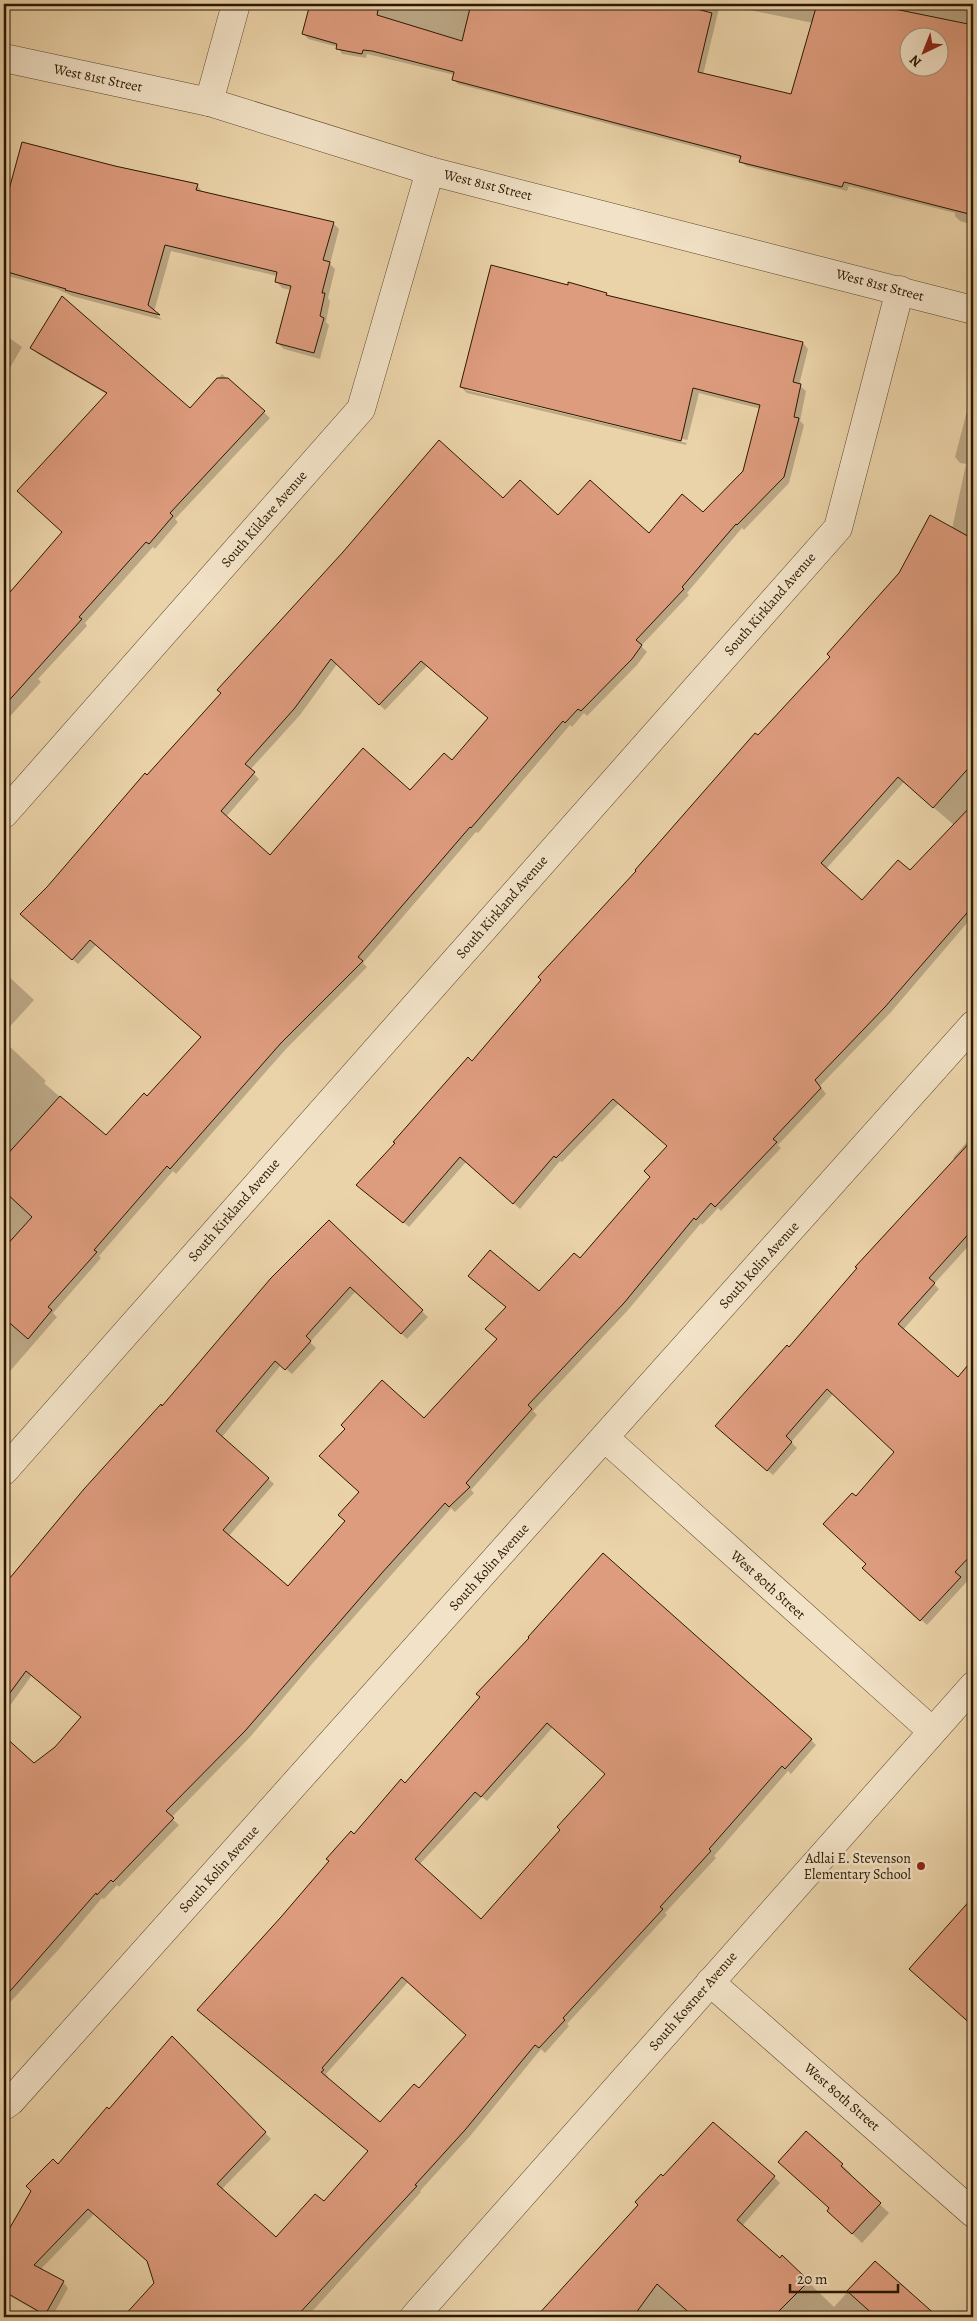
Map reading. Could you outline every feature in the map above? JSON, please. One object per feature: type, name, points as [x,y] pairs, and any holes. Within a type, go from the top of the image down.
[{"type":"street","points":[[209,102],[236,4]]},
{"type":"street","name":"West 81st Street","points":[[4,58],[209,102],[430,171],[973,310]]},
{"type":"street","name":"South Kildare Avenue","points":[[4,814],[361,409],[430,171]]},
{"type":"street","name":"South Kirkland Avenue","points":[[4,1471],[838,528],[900,290]]},
{"type":"street","name":"South Kolin Avenue","points":[[4,2106],[11,2102],[973,1025]]},
{"type":"street","name":"West 80th Street","points":[[605,1438],[932,1731]]},
{"type":"street","name":"South Kostner Avenue","points":[[414,2317],[973,1686]]},
{"type":"street","name":"West 80th Street","points":[[710,1982],[973,2213]]},
{"type":"building","points":[[310,4],[358,4],[378,10],[377,15],[462,41],[471,4],[678,4],[712,13],[698,72],[791,94],[817,4],[870,4],[973,25],[973,215],[844,182],[842,187],[739,162],[741,156],[452,80],[454,72],[372,51],[363,50],[362,54],[336,49],[337,44],[302,34]]},
{"type":"building","points":[[22,142],[115,166],[198,184],[196,190],[334,222],[323,260],[330,262],[322,293],[325,293],[320,316],[324,318],[314,353],[276,343],[291,286],[275,282],[277,272],[165,245],[148,305],[160,315],[65,290],[4,271],[4,208]]},
{"type":"building","points":[[491,265],[568,285],[568,282],[607,293],[606,295],[803,342],[793,382],[801,384],[794,417],[799,418],[784,477],[736,524],[682,587],[684,589],[636,640],[642,645],[632,659],[581,711],[578,709],[565,723],[563,721],[470,827],[358,957],[363,961],[281,1043],[170,1169],[167,1166],[94,1250],[97,1252],[48,1307],[52,1310],[28,1339],[4,1318],[4,1248],[32,1217],[4,1191],[4,1158],[60,1096],[106,1135],[144,1093],[147,1096],[201,1037],[90,940],[72,960],[20,914],[47,887],[145,773],[147,775],[221,693],[217,690],[343,552],[439,440],[503,498],[520,480],[558,515],[590,480],[649,533],[682,494],[703,512],[743,471],[760,405],[693,388],[681,441],[460,387]],"holes":[[[331,659],[379,705],[421,661],[488,718],[452,760],[444,753],[410,790],[363,748],[270,855],[221,811],[255,772],[245,764],[294,709]]]},
{"type":"building","points":[[62,296],[190,408],[217,378],[228,378],[265,411],[170,513],[173,516],[149,544],[146,542],[79,617],[82,619],[4,706],[4,599],[62,532],[17,491],[107,393],[30,348]]},
{"type":"building","points":[[930,515],[973,539],[973,763],[933,808],[898,777],[821,863],[862,900],[898,860],[910,870],[973,804],[973,906],[885,1007],[815,1080],[821,1088],[773,1139],[777,1142],[715,1207],[711,1203],[696,1220],[694,1218],[624,1303],[528,1405],[532,1409],[466,1483],[470,1487],[449,1507],[445,1503],[245,1731],[166,1811],[174,1818],[113,1882],[111,1880],[97,1895],[96,1893],[4,1998],[4,1736],[34,1763],[55,1747],[81,1717],[26,1671],[4,1701],[4,1585],[84,1489],[161,1404],[162,1406],[271,1278],[329,1220],[423,1310],[401,1334],[350,1287],[306,1336],[311,1341],[285,1370],[275,1361],[216,1431],[269,1478],[223,1530],[288,1586],[345,1521],[338,1515],[359,1492],[319,1456],[345,1429],[341,1425],[382,1380],[424,1418],[497,1339],[485,1329],[506,1307],[468,1276],[490,1250],[539,1291],[574,1253],[580,1258],[650,1177],[644,1171],[667,1146],[613,1099],[556,1158],[554,1156],[513,1204],[460,1157],[403,1223],[356,1185],[395,1143],[393,1142],[468,1057],[472,1061],[541,980],[538,977],[636,871],[755,733],[758,735],[830,657],[827,654],[899,573]]},
{"type":"building","points":[[973,1139],[973,1229],[929,1278],[935,1283],[898,1324],[958,1377],[973,1359],[973,1553],[955,1572],[961,1577],[920,1621],[862,1568],[866,1564],[823,1524],[852,1493],[856,1496],[894,1452],[827,1389],[786,1436],[792,1442],[767,1471],[715,1426],[787,1345],[789,1347],[857,1268],[855,1267]]},
{"type":"building","points":[[603,1553],[812,1739],[785,1769],[782,1766],[709,1849],[711,1851],[660,1907],[663,1909],[563,2018],[565,2020],[539,2048],[535,2045],[465,2130],[415,2185],[417,2186],[296,2317],[123,2317],[154,2283],[147,2261],[88,2209],[34,2265],[64,2281],[45,2315],[7,2293],[4,2297],[4,2238],[31,2191],[26,2186],[53,2159],[58,2164],[107,2107],[109,2109],[172,2036],[266,2132],[217,2184],[276,2237],[315,2194],[324,2201],[368,2151],[197,2010],[281,1917],[329,1861],[326,1859],[351,1831],[354,1834],[401,1779],[405,1783],[480,1697],[476,1694]],"holes":[[[547,1723],[605,1774],[557,1827],[560,1830],[481,1919],[415,1859],[475,1792],[481,1797]],[[402,1977],[466,2035],[419,2088],[414,2084],[380,2122],[321,2072],[324,2070],[322,2068]]]},
{"type":"building","points":[[973,1897],[973,2026],[909,1969]]},
{"type":"building","points":[[713,2122],[775,2176],[737,2220],[780,2258],[782,2255],[809,2281],[773,2317],[694,2317],[657,2284],[633,2317],[536,2317],[638,2205],[635,2202],[661,2174],[663,2176]]},
{"type":"building","points":[[806,2131],[843,2164],[841,2166],[881,2203],[852,2234],[827,2211],[829,2208],[778,2162]]},
{"type":"building","points":[[875,2261],[938,2317],[876,2317],[847,2291]]},
{"type":"place","name":"Adlai E. Stevenson Elementary School","points":[[921,1866]]}]
